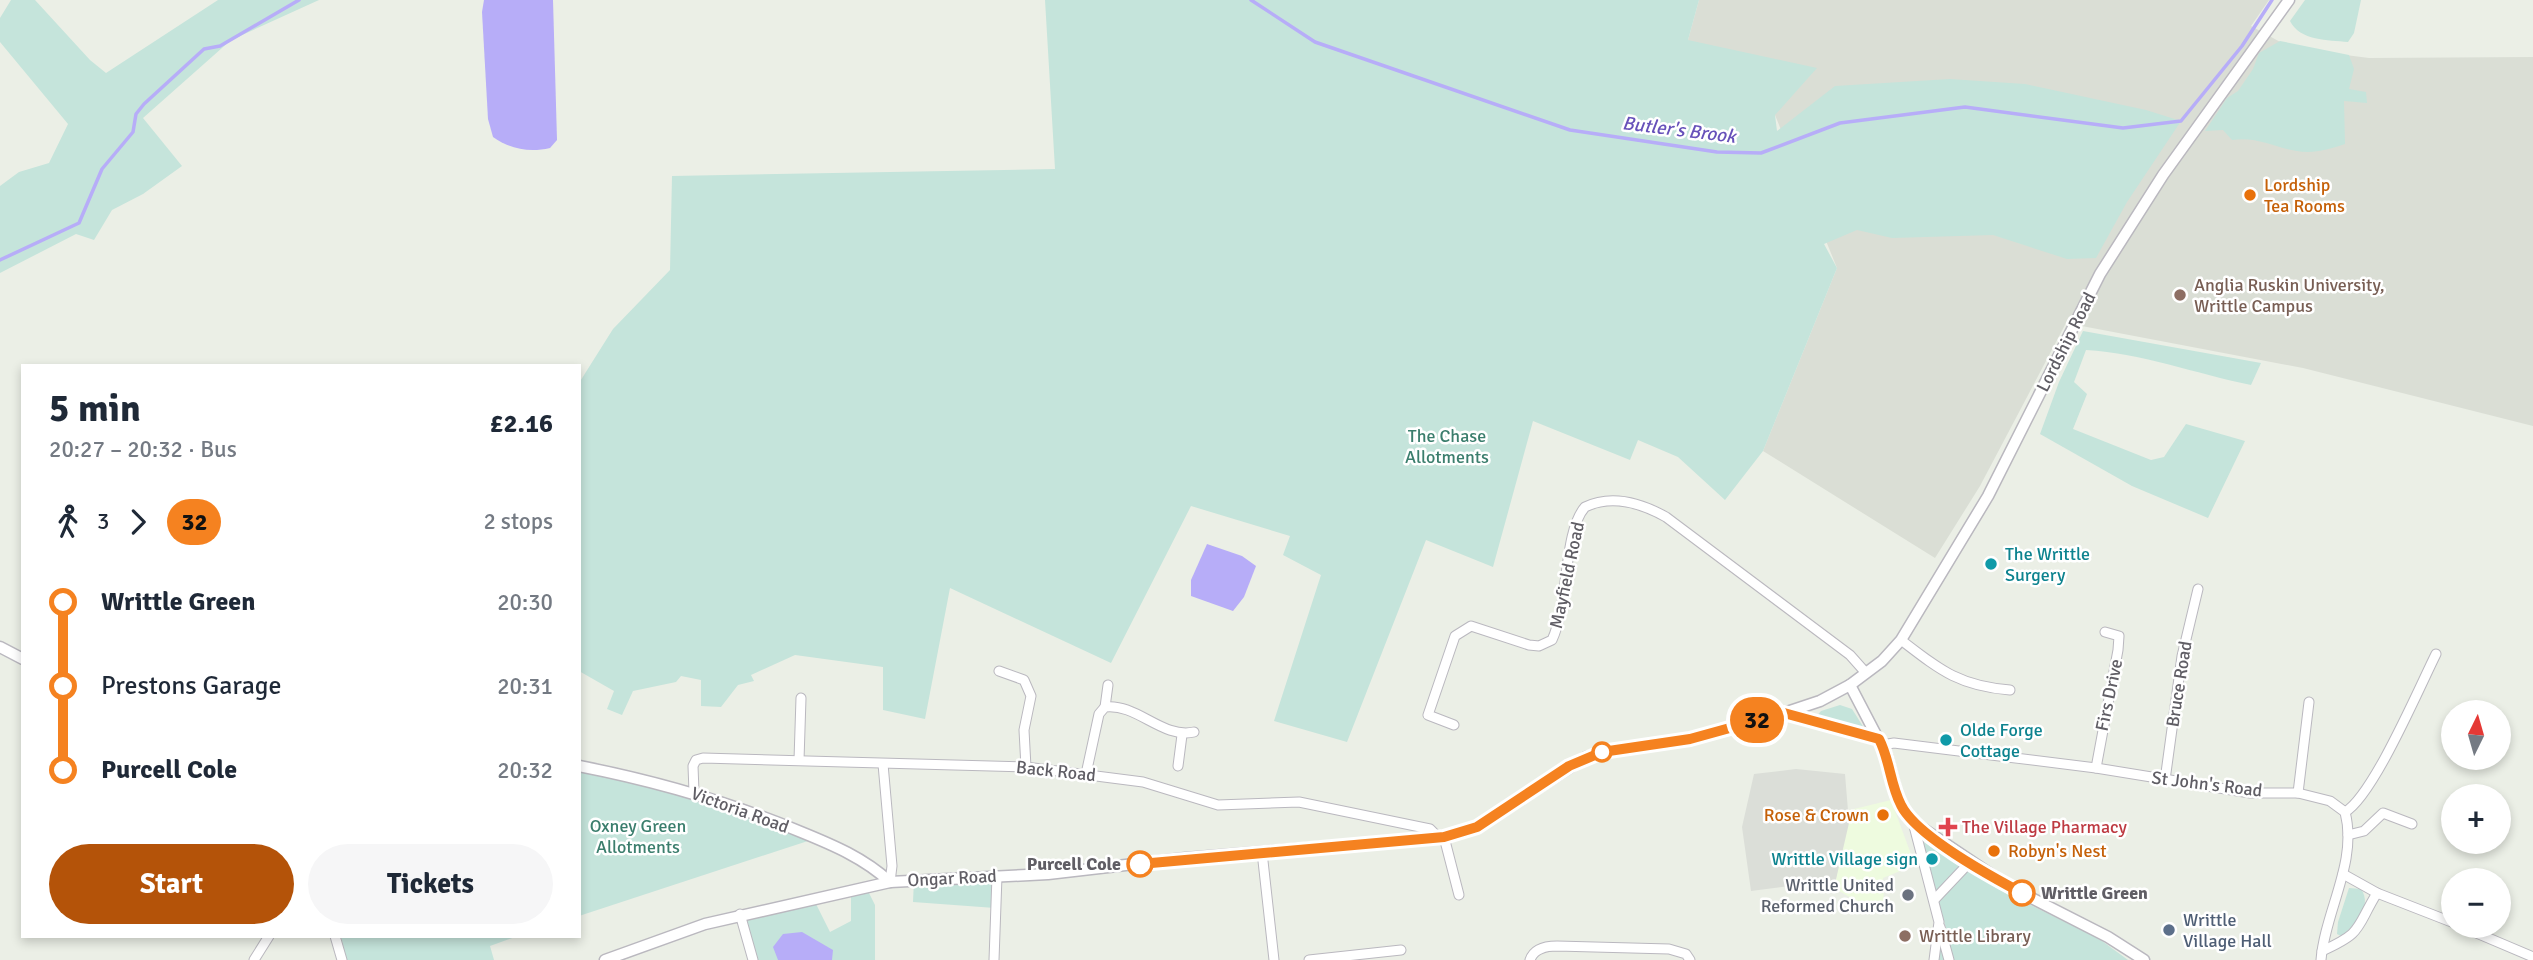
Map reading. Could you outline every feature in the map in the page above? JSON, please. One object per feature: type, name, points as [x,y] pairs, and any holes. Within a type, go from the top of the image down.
[{"type":"street","name":"Lordship Road","points":[[1850,685],[1867,673],[1901,640],[1988,496],[2100,274],[2163,175],[2289,0]]},
{"type":"street","name":"Mayfield Road","points":[[1454,725],[1428,715],[1455,636],[1471,626],[1529,645],[1539,646],[1552,640],[1569,570],[1575,523],[1585,507],[1611,500],[1637,504],[1666,517],[1850,655],[1867,673]]},
{"type":"street","name":"Bruce Road","points":[[2165,780],[2182,656],[2198,589]]},
{"type":"street","name":"Firs Drive","points":[[2096,768],[2119,636],[2105,632]]},
{"type":"street","points":[[1901,640],[1955,678],[1975,687],[2010,690]]},
{"type":"street","points":[[0,647],[21,658]]},
{"type":"street","points":[[2321,956],[2343,874],[2348,835],[2345,812],[2356,806],[2437,654]]},
{"type":"street","points":[[999,671],[1024,680],[1031,696],[1024,730],[1026,767]]},
{"type":"street","points":[[1086,774],[1099,715],[1105,708],[1108,685]]},
{"type":"street","points":[[1850,685],[1880,742],[1899,802],[1913,822],[1969,863],[2144,960]]},
{"type":"street","name":"Ongar Road","points":[[606,960],[740,914],[890,882],[997,876],[1441,838],[1486,822],[1586,757],[1690,739],[1820,701],[1850,685]]},
{"type":"street","points":[[799,760],[801,698]]},
{"type":"street","points":[[2298,793],[2309,702]]},
{"type":"street","points":[[1105,708],[1129,711],[1182,735],[1194,732]]},
{"type":"street","points":[[1784,713],[1880,742]]},
{"type":"street","points":[[1178,765],[1182,735]]},
{"type":"street","name":"St John's Road","points":[[1880,742],[2096,768],[2250,793],[2298,793],[2330,801],[2345,812]]},
{"type":"street","name":"Back Road","points":[[694,792],[692,766],[696,760],[799,760],[1026,767],[1143,782],[1226,806],[1282,801],[1341,809],[1430,829],[1441,838]]},
{"type":"street","points":[[884,764],[892,866],[890,882]]},
{"type":"street","name":"Victoria Road","points":[[581,766],[694,792],[779,823],[849,853],[890,882]]},
{"type":"street","points":[[2348,835],[2364,831],[2383,813],[2413,824]]},
{"type":"street","points":[[1913,822],[1916,843],[1949,960]]},
{"type":"street","points":[[1441,838],[1459,895]]},
{"type":"street","points":[[1262,852],[1274,960]]},
{"type":"street","points":[[1934,900],[1969,863]]},
{"type":"street","points":[[2343,874],[2377,893],[2441,918]]},
{"type":"street","points":[[994,960],[997,876]]},
{"type":"street","points":[[2321,956],[2347,939],[2362,925],[2377,893]]},
{"type":"street","points":[[740,914],[753,960]]},
{"type":"street","points":[[1934,960],[1938,922]]},
{"type":"street","points":[[254,960],[268,938]]},
{"type":"street","points":[[336,938],[342,960]]},
{"type":"street","points":[[2488,938],[2533,957]]},
{"type":"street","points":[[1530,960],[1534,952],[1545,946],[1669,949],[1686,954],[1689,960]]},
{"type":"street","points":[[1309,960],[1401,950]]},
{"type":"shaded area","points":[[484,0],[553,0],[557,140],[550,148],[520,149],[493,137],[488,119],[482,12]]},
{"type":"shaded area","name":"Anglia Ruskin University, Writtle Campus","points":[[1699,0],[2269,0],[2251,26],[2291,48],[2369,58],[2533,57],[2533,426],[2303,368],[2066,323],[1980,486],[1935,558],[1763,451],[1837,268],[1775,115],[1688,40]]},
{"type":"shaded area","points":[[1207,544],[1242,556],[1256,566],[1244,597],[1233,611],[1191,596],[1191,580]]},
{"type":"shaded area","points":[[1796,769],[1845,774],[1849,823],[1834,888],[1812,883],[1751,891],[1742,827],[1754,774]]},
{"type":"shaded area","points":[[1891,800],[1915,865],[1883,878],[1884,904],[1865,906],[1834,888],[1850,810]]},
{"type":"shaded area","points":[[802,932],[833,950],[832,960],[778,960],[773,947],[783,934]]},
{"type":"green space","points":[[11,0],[35,0],[90,60],[106,73],[218,0],[319,0],[231,40],[143,118],[182,166],[143,194],[112,210],[94,240],[76,234],[0,273],[0,186],[19,172],[49,163],[68,124],[0,42],[0,18]]},
{"type":"green space","name":"The Chase Allotments","points":[[1045,0],[1699,0],[1688,40],[1817,68],[1775,115],[1777,131],[1835,86],[1950,79],[2025,84],[2146,110],[2181,121],[2127,202],[2096,258],[2067,259],[1993,235],[1892,238],[1857,230],[1824,244],[1837,268],[1763,451],[1725,500],[1678,457],[1638,440],[1630,460],[1533,421],[1493,567],[1426,540],[1347,742],[1274,721],[1321,575],[1283,555],[1290,536],[1191,506],[1111,663],[950,588],[925,719],[883,710],[883,667],[795,655],[751,675],[754,681],[738,685],[721,707],[701,706],[701,680],[681,676],[676,682],[633,691],[622,715],[607,709],[614,691],[581,672],[581,380],[613,329],[670,270],[672,176],[1055,169]]},
{"type":"green space","points":[[2305,0],[2361,0],[2354,33],[2348,42],[2307,36],[2295,28],[2290,21]]},
{"type":"green space","points":[[2280,41],[2349,55],[2354,69],[2349,89],[2366,92],[2367,103],[2344,101],[2345,144],[2321,151],[2303,152],[2257,141],[2232,140],[2223,130],[2205,131],[2227,98],[2238,91],[2253,69],[2259,53]]},
{"type":"green space","points":[[2083,331],[2261,363],[2251,385],[2148,359],[2086,350],[2074,382],[2087,394],[2073,429],[2151,460],[2164,457],[2186,424],[2245,441],[2208,518],[2132,486],[2040,434],[2059,382]]},
{"type":"green space","points":[[1840,705],[1852,709],[1864,728],[1816,717],[1821,711]]},
{"type":"green space","name":"Oxney Green Allotments","points":[[581,766],[630,776],[817,838],[581,915]]},
{"type":"green space","points":[[1922,841],[1998,889],[2098,938],[2128,960],[1938,960],[1939,946],[1950,943]]},
{"type":"green space","points":[[997,876],[995,908],[913,902],[914,879]]},
{"type":"green space","points":[[2349,888],[2361,889],[2364,909],[2352,927],[2341,936],[2337,934],[2338,922]]},
{"type":"green space","points":[[868,891],[875,905],[875,960],[757,960],[743,916],[815,902],[830,932],[851,921],[851,895]]},
{"type":"green space","points":[[341,938],[512,938],[490,946],[494,960],[346,960]]},
{"type":"waterway","name":"Butler's Brook","points":[[0,260],[79,223],[102,169],[133,132],[136,114],[204,49],[220,46],[299,0]]},
{"type":"waterway","name":"Butler's Brook","points":[[1251,0],[1315,42],[1570,130],[1717,152],[1761,153],[1840,123],[1965,107],[2123,128],[2181,121],[2242,46],[2272,0]]},
{"type":"bus line","name":"32","points":[[1140,864],[1444,837],[1477,827],[1586,757],[1602,752],[1690,739],[1784,713],[1848,728],[1879,739],[1887,756],[1899,802],[1913,822],[1969,863],[2022,893]]},
{"type":"place","name":"Lordship Tea Rooms","points":[[2250,195]]},
{"type":"place","name":"Anglia Ruskin University, Writtle Campus","points":[[2180,295]]},
{"type":"place","name":"The Writtle Surgery","points":[[1991,564]]},
{"type":"place","name":"Olde Forge Cottage","points":[[1946,740]]},
{"type":"place","name":"Rose & Crown","points":[[1883,815]]},
{"type":"place","name":"The Village Pharmacy","points":[[1948,827]]},
{"type":"place","name":"Robyn's Nest","points":[[1994,851]]},
{"type":"place","name":"Writtle Village sign","points":[[1932,859]]},
{"type":"place","name":"Purcell Cole","points":[[1140,864]]},
{"type":"place","name":"Writtle Green","points":[[2022,893]]},
{"type":"place","name":"Writtle United Reformed Church","points":[[1908,895]]},
{"type":"place","name":"Writtle Village Hall","points":[[2169,930]]},
{"type":"place","name":"Writtle Library","points":[[1905,936]]}]
